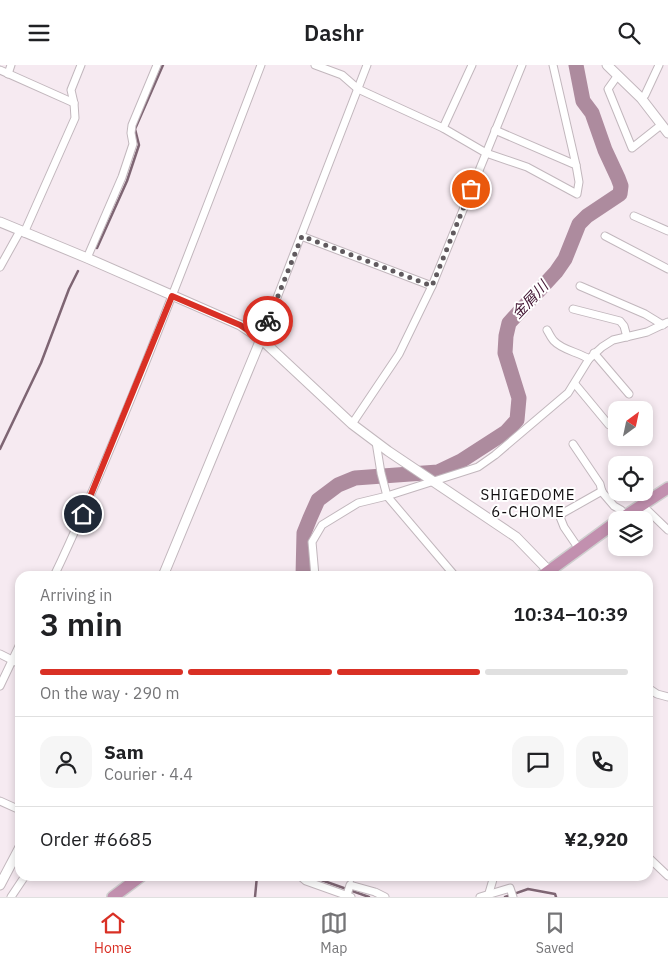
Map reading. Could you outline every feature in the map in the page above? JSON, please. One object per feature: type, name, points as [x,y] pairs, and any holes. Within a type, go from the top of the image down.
[{"type":"highway","points":[[633,511],[668,489]]},
{"type":"highway","points":[[552,571],[608,528]]},
{"type":"highway","points":[[113,897],[134,881]]},
{"type":"street","points":[[8,74],[11,65]]},
{"type":"street","points":[[0,267],[22,232],[75,118],[71,90],[81,65]]},
{"type":"street","points":[[87,258],[122,177],[133,144],[132,125],[157,65]]},
{"type":"street","points":[[56,571],[75,532],[172,296],[261,65]]},
{"type":"street","points":[[315,65],[342,75],[358,89],[442,128],[486,153],[528,167],[577,194],[579,182],[576,165],[552,65]]},
{"type":"street","points":[[165,571],[261,339],[367,65]]},
{"type":"street","points":[[442,128],[472,65]]},
{"type":"street","points":[[352,424],[398,354],[432,286],[522,65]]},
{"type":"street","points":[[607,65],[640,98],[668,133]]},
{"type":"street","points":[[640,98],[645,95],[659,65]]},
{"type":"street","points":[[0,70],[74,103]]},
{"type":"street","points":[[618,75],[608,89],[632,148],[661,125]]},
{"type":"street","points":[[495,129],[576,165]]},
{"type":"street","points":[[634,216],[668,231]]},
{"type":"street","points":[[0,222],[240,325],[261,339],[352,424],[516,537],[545,571]]},
{"type":"street","points":[[302,236],[432,286]]},
{"type":"street","points":[[605,236],[668,269]]},
{"type":"street","points":[[580,286],[666,323]]},
{"type":"street","points":[[573,309],[620,321],[624,326],[627,337]]},
{"type":"street","points":[[315,571],[312,542],[322,525],[358,503],[387,496],[478,467],[495,455],[568,393],[591,356],[613,340],[647,332],[666,323]]},
{"type":"street","points":[[548,329],[554,341],[560,345],[591,356],[628,394]]},
{"type":"street","points":[[575,384],[608,424]]},
{"type":"street","points":[[376,442],[383,484],[387,496],[451,571]]},
{"type":"street","points":[[574,444],[600,484],[602,491],[614,506],[621,511]]},
{"type":"street","points":[[579,549],[564,527],[560,517],[563,513],[602,491]]},
{"type":"street","points":[[642,505],[668,530]]},
{"type":"street","points":[[0,654],[15,662]]},
{"type":"street","points":[[0,686],[15,654]]},
{"type":"street","points":[[653,692],[668,697]]},
{"type":"street","points":[[0,801],[15,808]]},
{"type":"street","points":[[0,885],[15,856]]},
{"type":"street","points":[[653,862],[668,877]]},
{"type":"street","points":[[11,897],[22,881]]},
{"type":"street","points":[[306,881],[349,896],[350,885],[385,897]]},
{"type":"street","points":[[489,893],[493,881]]},
{"type":"street","points":[[480,897],[510,888],[513,897]]},
{"type":"lane","points":[[350,885],[351,881]]},
{"type":"waterway","points":[[97,248],[127,181],[139,145],[135,129],[163,65]]},
{"type":"waterway","name":"金屑川","points":[[303,571],[304,533],[318,500],[338,485],[355,478],[438,472],[461,461],[506,432],[517,420],[519,398],[505,353],[509,323],[556,272],[565,259],[579,224],[587,216],[620,194],[621,186],[618,178],[605,150],[592,113],[583,101],[576,65]]},
{"type":"waterway","points":[[0,449],[41,363],[69,289],[78,271]]},
{"type":"waterway","points":[[255,897],[257,881]]},
{"type":"waterway","points":[[324,881],[369,897]]},
{"type":"waterway","points":[[505,897],[528,889],[555,894],[556,897]]},
{"type":"way so far","points":[[268,321],[302,236],[432,286],[471,189]]},
{"type":"district","name":"SHIGEDOME 6-CHOME","points":[[528,504]]},
{"type":"route","points":[[83,514],[172,296],[240,325],[261,339],[268,321]]}]
